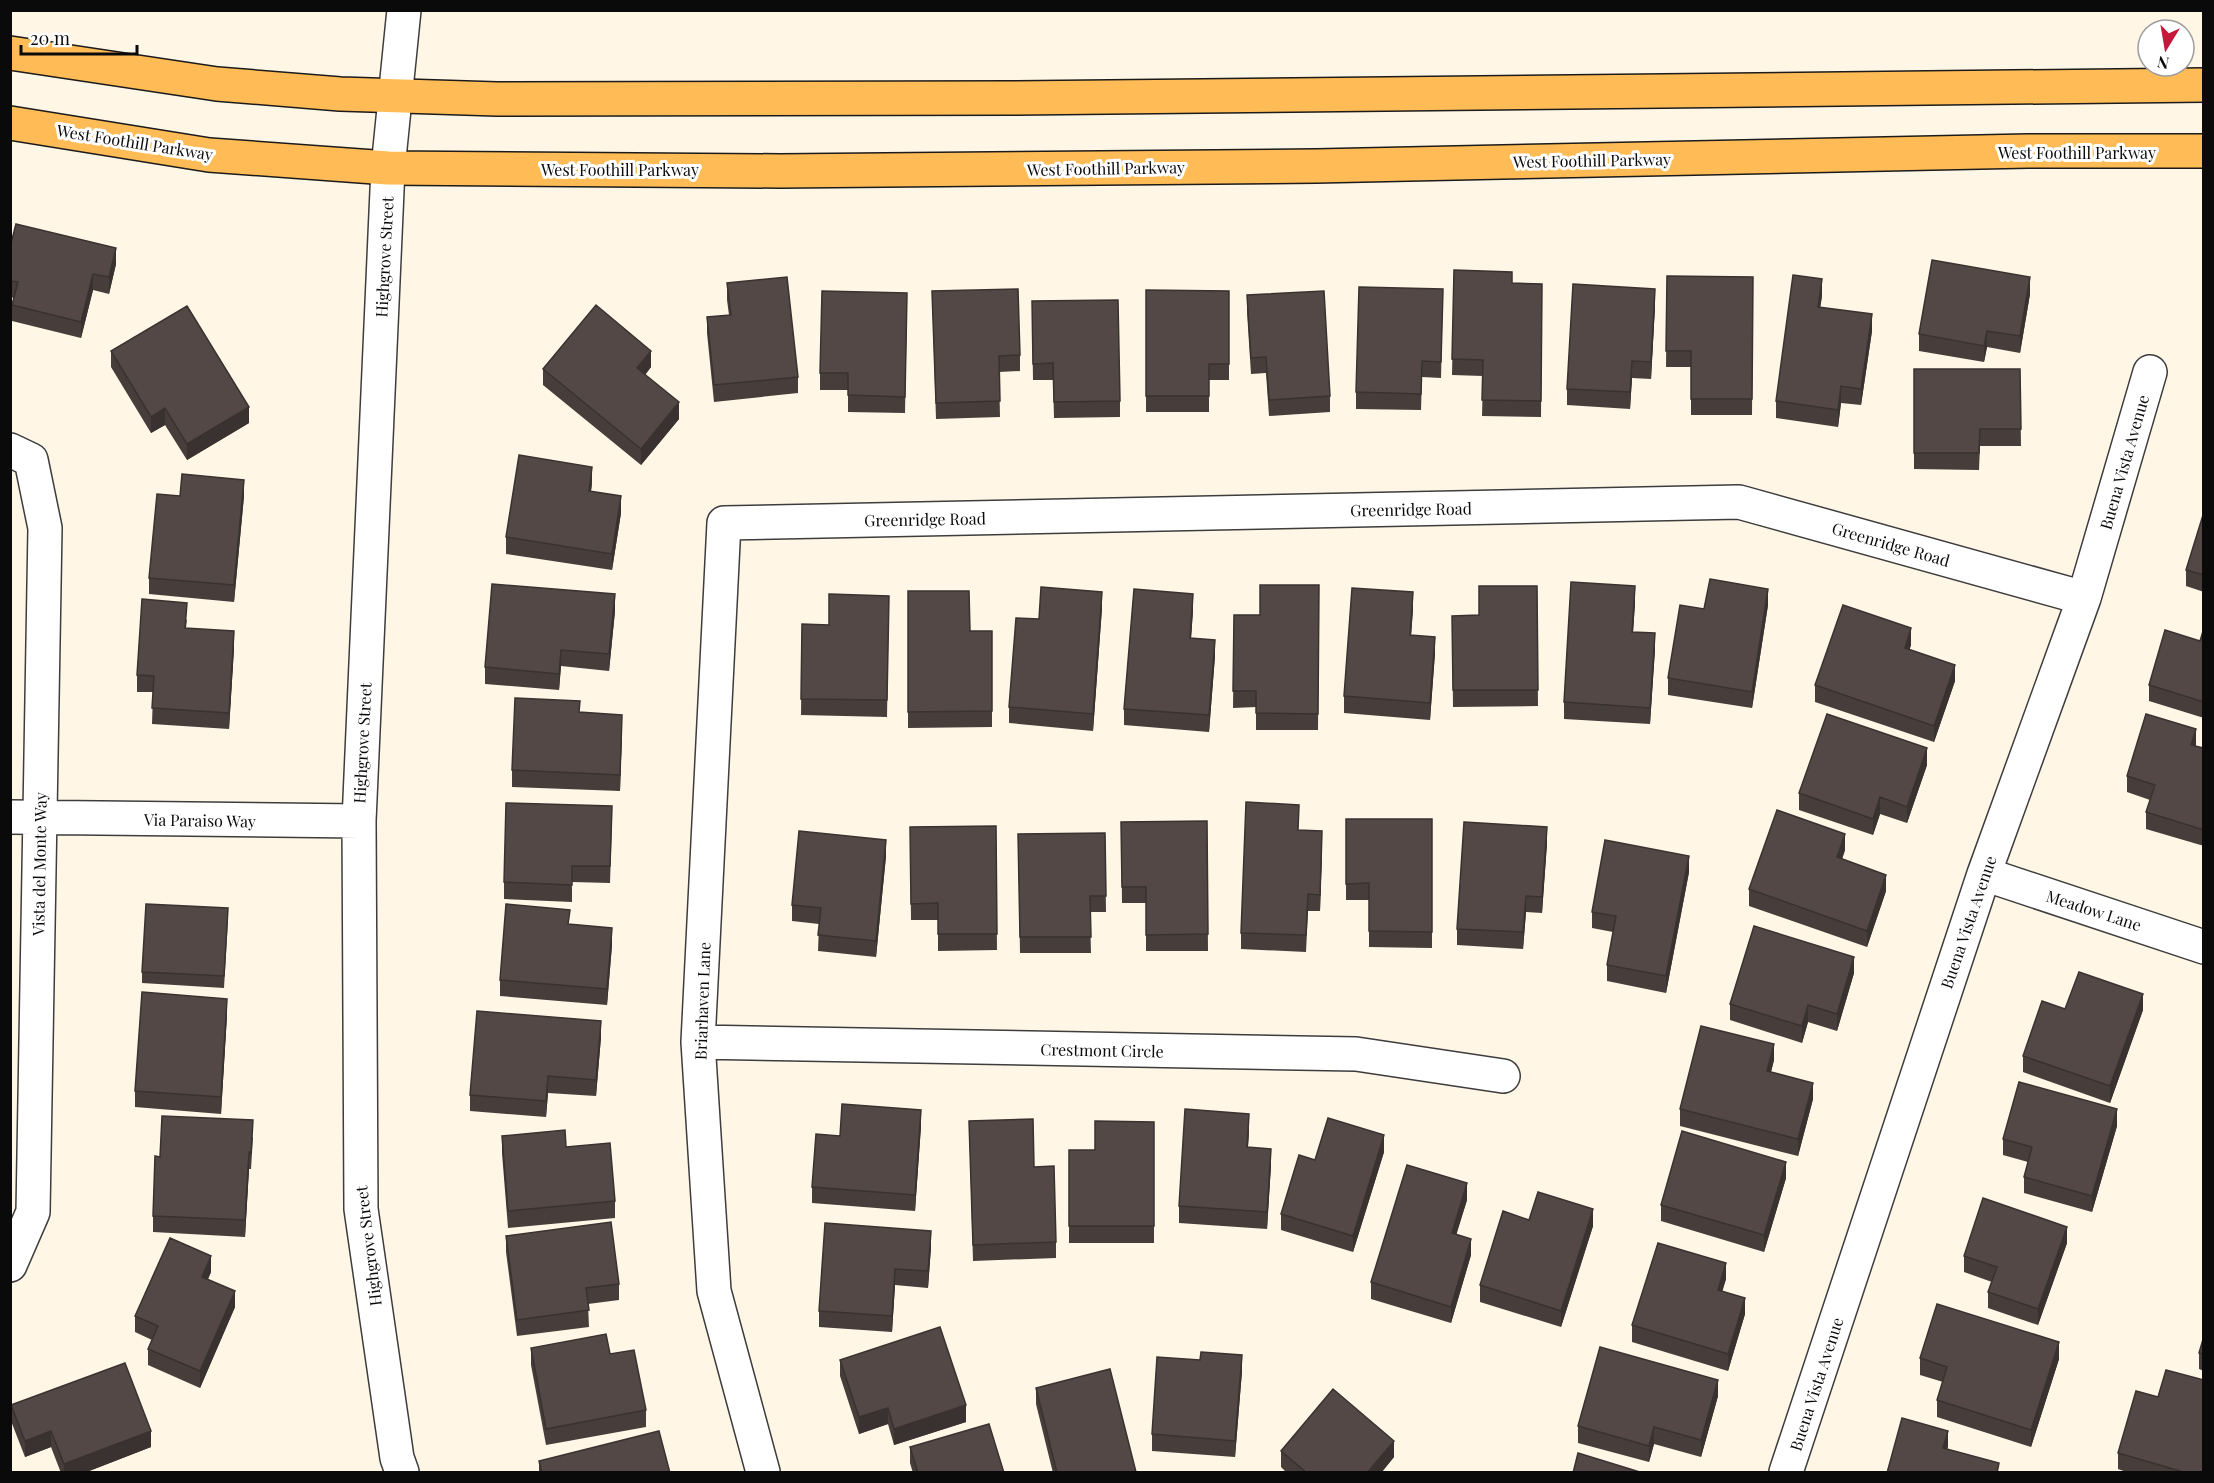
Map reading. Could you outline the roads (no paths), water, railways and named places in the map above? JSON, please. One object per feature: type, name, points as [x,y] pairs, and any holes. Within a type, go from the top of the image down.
[{"type":"main road","points":[[10,53],[217,84],[394,97],[496,99],[1013,98],[2204,85]]},
{"type":"main road","name":"West Foothill Parkway","points":[[10,123],[209,154],[388,168],[780,171],[1328,166],[2016,152],[2204,151]]},
{"type":"street","name":"Highgrove Street","points":[[402,1473],[361,1209],[359,821],[388,168],[404,10]]},
{"type":"street","name":"Buena Vista Avenue","points":[[1786,1473],[1984,874],[2084,598],[2150,372]]},
{"type":"street","name":"Vista del Monte Way","points":[[10,1264],[33,1212],[25,817],[45,528],[21,455]]},
{"type":"street","name":"Greenridge Road","points":[[724,523],[1739,502],[2084,598]]},
{"type":"street","name":"Briarhaven Lane","points":[[724,523],[698,1042],[714,1291],[763,1473]]},
{"type":"street","name":"Via Paraiso Way","points":[[25,817],[359,821]]},
{"type":"street","name":"Meadow Lane","points":[[1984,874],[2204,947]]},
{"type":"street","name":"Crestmont Circle","points":[[698,1042],[1356,1054],[1503,1076]]}]
